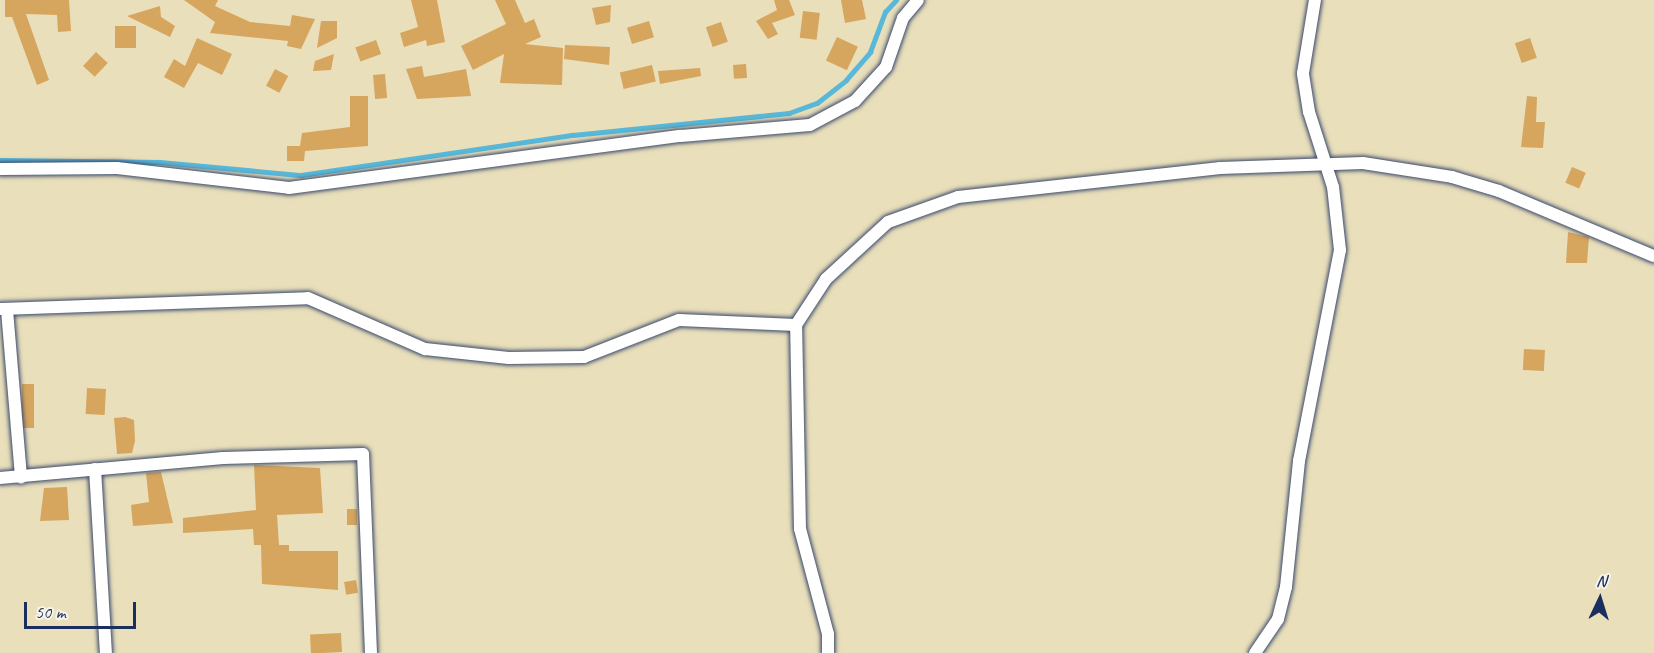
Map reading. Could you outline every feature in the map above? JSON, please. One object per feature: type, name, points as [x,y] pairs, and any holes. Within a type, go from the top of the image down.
[{"type":"street","points":[[0,169],[117,168],[289,188],[681,136],[810,125],[855,101],[886,67],[903,18],[918,0]]},
{"type":"street","points":[[1255,653],[1278,619],[1286,587],[1299,461],[1338,267],[1339,217],[1323,161],[1304,73],[1315,0]]},
{"type":"street","points":[[828,653],[828,634],[800,529],[796,325],[812,295],[861,242],[915,209],[996,193],[1323,161],[1452,177],[1555,212],[1654,256]]},
{"type":"street","points":[[21,477],[4,310],[308,298],[425,349],[509,358],[584,357],[679,320],[796,325]]},
{"type":"street","points":[[0,478],[94,469],[363,454],[371,653]]},
{"type":"street","points":[[94,469],[106,653]]},
{"type":"building","points":[[5,0],[69,0],[71,31],[58,32],[57,15],[26,14],[49,80],[37,85],[12,17],[5,17]]},
{"type":"building","points":[[184,0],[218,0],[215,6],[250,22],[290,26],[292,15],[315,19],[301,49],[287,46],[288,41],[210,33],[215,22]]},
{"type":"building","points":[[411,0],[437,0],[445,42],[427,46],[426,40],[404,47],[400,33],[418,27]]},
{"type":"building","points":[[495,0],[515,0],[525,23],[534,19],[541,37],[525,44],[563,48],[562,85],[500,83],[504,54],[473,70],[461,46],[506,24]]},
{"type":"building","points":[[774,0],[789,0],[795,15],[772,23],[778,34],[768,39],[756,21],[777,10]]},
{"type":"building","points":[[841,0],[862,0],[866,19],[845,23]]},
{"type":"building","points":[[611,5],[610,22],[596,25],[592,8]]},
{"type":"building","points":[[160,6],[161,17],[175,26],[170,37],[127,16]]},
{"type":"building","points":[[803,11],[820,13],[817,40],[800,38]]},
{"type":"building","points":[[321,21],[337,21],[337,38],[317,48]]},
{"type":"building","points":[[649,21],[654,37],[632,44],[627,28]]},
{"type":"building","points":[[721,22],[728,42],[713,47],[706,27]]},
{"type":"building","points":[[115,26],[136,26],[136,48],[115,48]]},
{"type":"building","points":[[837,37],[858,47],[847,70],[826,61]]},
{"type":"building","points":[[197,38],[232,54],[222,75],[198,63],[184,88],[164,77],[174,59],[185,66]]},
{"type":"building","points":[[1530,38],[1537,58],[1522,63],[1515,43]]},
{"type":"building","points":[[376,40],[381,54],[360,62],[355,48]]},
{"type":"building","points":[[565,45],[610,47],[609,65],[564,59]]},
{"type":"building","points":[[96,52],[108,63],[95,77],[83,66]]},
{"type":"building","points":[[334,54],[331,70],[313,71],[315,61]]},
{"type":"building","points":[[746,64],[747,78],[734,79],[733,65]]},
{"type":"building","points":[[652,65],[656,82],[624,89],[620,72]]},
{"type":"building","points":[[422,66],[424,77],[466,69],[471,96],[417,99],[406,69]]},
{"type":"building","points":[[700,68],[701,76],[660,84],[658,71]]},
{"type":"building","points":[[275,69],[288,76],[279,93],[266,86]]},
{"type":"building","points":[[385,74],[387,98],[375,99],[373,75]]},
{"type":"building","points":[[350,96],[368,96],[368,146],[305,151],[304,161],[287,161],[287,146],[300,146],[302,133],[350,127]]},
{"type":"building","points":[[1527,96],[1537,97],[1536,122],[1545,122],[1543,148],[1521,147]]},
{"type":"building","points":[[1572,167],[1586,173],[1579,189],[1565,183]]},
{"type":"building","points":[[1568,232],[1589,237],[1587,263],[1566,263]]},
{"type":"building","points":[[1524,349],[1545,350],[1544,371],[1523,370]]},
{"type":"building","points":[[22,384],[34,384],[34,428],[22,428]]},
{"type":"building","points":[[87,388],[106,389],[105,415],[86,414]]},
{"type":"building","points":[[125,417],[134,420],[135,441],[132,453],[117,454],[114,418]]},
{"type":"building","points":[[254,465],[320,468],[323,513],[277,515],[279,545],[289,545],[289,551],[338,551],[338,590],[262,584],[261,545],[254,545],[253,529],[183,533],[183,518],[256,510]]},
{"type":"building","points":[[161,472],[173,523],[133,526],[131,505],[149,502],[146,473]]},
{"type":"building","points":[[67,487],[69,520],[40,521],[44,488]]},
{"type":"building","points":[[347,509],[357,509],[357,525],[347,525]]},
{"type":"building","points":[[356,580],[358,593],[346,595],[344,582]]},
{"type":"building","points":[[341,633],[342,652],[311,653],[310,635]]},
{"type":"waterway","points":[[0,160],[160,162],[301,175],[573,135],[789,113],[817,103],[846,80],[870,52],[885,12],[896,0]]}]
